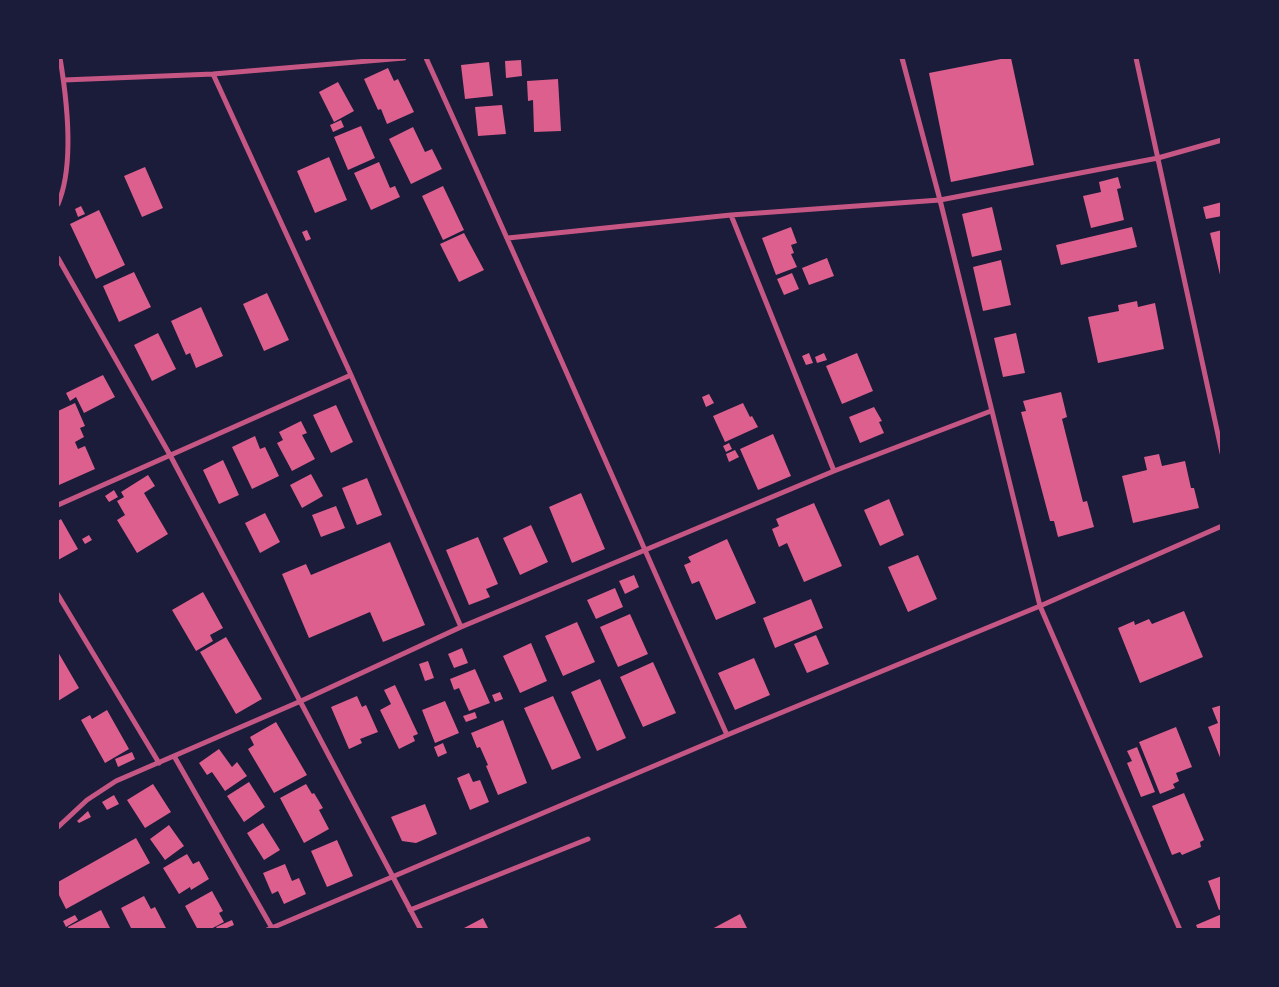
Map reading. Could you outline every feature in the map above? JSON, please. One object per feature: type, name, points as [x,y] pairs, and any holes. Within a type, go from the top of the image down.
[{"type":"street","points":[[58,204],[68,157],[64,80],[60,58]]},
{"type":"street","points":[[64,80],[213,74],[404,58]]},
{"type":"street","points":[[426,58],[508,238],[727,735]]},
{"type":"street","points":[[902,58],[940,200],[1040,606],[1180,930]]},
{"type":"street","points":[[1136,58],[1222,453]]},
{"type":"street","points":[[213,74],[351,375],[461,627]]},
{"type":"street","points":[[508,238],[731,215],[940,200],[1158,158],[1222,140]]},
{"type":"street","points":[[731,215],[834,470]]},
{"type":"street","points":[[58,258],[170,455],[420,930]]},
{"type":"street","points":[[58,505],[351,375]]},
{"type":"street","points":[[58,827],[86,800],[116,781],[300,701],[461,627],[834,470],[991,411]]},
{"type":"street","points":[[174,756],[269,929],[727,735],[1040,606],[1222,526]]},
{"type":"street","points":[[58,595],[159,763]]},
{"type":"street","points":[[410,910],[588,840]]},
{"type":"building","points":[[1011,58],[1034,165],[951,182],[929,73]]},
{"type":"building","points":[[521,60],[522,76],[506,78],[505,61]]},
{"type":"building","points":[[489,62],[493,96],[465,99],[461,65]]},
{"type":"building","points":[[388,68],[394,81],[398,79],[414,112],[387,124],[381,109],[378,110],[364,79]]},
{"type":"building","points":[[558,79],[561,131],[534,132],[533,100],[528,101],[527,81]]},
{"type":"building","points":[[338,82],[354,111],[334,122],[319,92]]},
{"type":"building","points":[[502,105],[506,134],[478,136],[475,107]]},
{"type":"building","points":[[341,120],[344,127],[333,132],[330,125]]},
{"type":"building","points":[[361,126],[375,158],[348,170],[334,137]]},
{"type":"building","points":[[413,127],[425,152],[432,149],[442,169],[411,184],[389,139]]},
{"type":"building","points":[[329,157],[347,200],[315,213],[297,171]]},
{"type":"building","points":[[379,162],[390,188],[395,186],[400,197],[371,210],[354,173]]},
{"type":"building","points":[[145,167],[163,208],[142,217],[124,176]]},
{"type":"building","points":[[1118,177],[1121,188],[1117,189],[1124,220],[1091,228],[1083,196],[1101,192],[1099,182]]},
{"type":"building","points":[[443,186],[464,230],[443,240],[422,196]]},
{"type":"building","points":[[1222,202],[1222,216],[1206,219],[1203,207]]},
{"type":"building","points":[[81,206],[85,214],[78,217],[75,209]]},
{"type":"building","points":[[992,207],[1002,250],[972,257],[962,214]]},
{"type":"building","points":[[99,210],[125,265],[96,279],[70,224]]},
{"type":"building","points":[[791,227],[797,243],[791,245],[794,253],[791,254],[797,267],[776,275],[762,238]]},
{"type":"building","points":[[1132,227],[1137,247],[1061,265],[1056,245]]},
{"type":"building","points":[[307,230],[311,239],[306,241],[302,232]]},
{"type":"building","points":[[1222,230],[1222,279],[1221,279],[1210,233]]},
{"type":"building","points":[[464,233],[484,270],[459,282],[440,244]]},
{"type":"building","points":[[827,258],[834,276],[809,285],[802,268]]},
{"type":"building","points":[[1001,260],[1011,305],[983,311],[973,267]]},
{"type":"building","points":[[134,272],[151,307],[119,322],[103,286]]},
{"type":"building","points":[[792,273],[799,289],[784,295],[777,279]]},
{"type":"building","points":[[267,293],[289,340],[264,351],[243,304]]},
{"type":"building","points":[[1137,301],[1138,307],[1155,303],[1164,349],[1098,363],[1088,317],[1119,311],[1118,305]]},
{"type":"building","points":[[201,307],[223,356],[196,368],[190,353],[186,355],[171,321]]},
{"type":"building","points":[[158,333],[176,369],[152,381],[134,345]]},
{"type":"building","points":[[1016,333],[1025,373],[1003,377],[994,338]]},
{"type":"building","points":[[809,353],[813,363],[806,365],[802,356]]},
{"type":"building","points":[[824,353],[827,360],[817,363],[815,357]]},
{"type":"building","points":[[857,353],[873,391],[842,404],[826,366]]},
{"type":"building","points":[[103,375],[115,397],[84,413],[76,397],[70,401],[66,393]]},
{"type":"building","points":[[1061,392],[1067,417],[1062,419],[1083,502],[1087,501],[1094,527],[1058,537],[1054,521],[1050,521],[1021,412],[1026,411],[1023,401]]},
{"type":"building","points":[[709,394],[714,403],[706,407],[702,397]]},
{"type":"building","points":[[75,403],[85,426],[80,428],[84,437],[75,442],[78,449],[85,446],[95,469],[59,485],[58,411]]},
{"type":"building","points":[[743,403],[758,427],[725,442],[713,416]]},
{"type":"building","points":[[336,405],[353,442],[331,453],[313,415]]},
{"type":"building","points":[[874,407],[882,421],[879,422],[884,433],[860,443],[849,417]]},
{"type":"building","points":[[301,421],[307,433],[302,435],[315,459],[292,471],[277,443],[283,440],[279,432]]},
{"type":"building","points":[[773,434],[791,476],[758,490],[740,449]]},
{"type":"building","points":[[255,436],[260,449],[265,447],[279,476],[252,489],[232,447]]},
{"type":"building","points":[[729,443],[732,449],[726,452],[723,446]]},
{"type":"building","points":[[735,450],[739,457],[729,462],[726,454]]},
{"type":"building","points":[[1159,454],[1162,466],[1185,461],[1191,488],[1194,488],[1199,508],[1133,523],[1122,476],[1147,470],[1144,457]]},
{"type":"building","points":[[223,460],[239,495],[219,504],[203,470]]},
{"type":"building","points":[[311,474],[323,496],[302,508],[290,485]]},
{"type":"building","points":[[148,475],[155,486],[144,493],[168,534],[137,553],[117,520],[125,515],[117,501],[124,497],[121,492]]},
{"type":"building","points":[[367,478],[382,515],[357,525],[342,488]]},
{"type":"building","points":[[114,490],[118,497],[109,502],[105,496]]},
{"type":"building","points":[[581,493],[605,549],[572,563],[549,507]]},
{"type":"building","points":[[889,499],[904,535],[880,546],[864,510]]},
{"type":"building","points":[[814,503],[842,566],[804,582],[787,543],[779,547],[772,529],[779,526],[776,519]]},
{"type":"building","points":[[336,506],[345,528],[321,537],[312,515]]},
{"type":"building","points":[[265,513],[280,542],[260,553],[245,523]]},
{"type":"building","points":[[61,519],[78,549],[58,560],[58,521]]},
{"type":"building","points":[[531,525],[548,562],[520,575],[503,538]]},
{"type":"building","points":[[89,535],[92,540],[85,544],[82,539]]},
{"type":"building","points":[[478,537],[498,584],[486,589],[490,597],[469,605],[446,550]]},
{"type":"building","points":[[727,539],[756,603],[716,620],[699,581],[692,584],[684,565],[691,562],[688,557]]},
{"type":"building","points":[[390,542],[425,625],[383,642],[370,612],[309,638],[282,574],[306,564],[311,575]]},
{"type":"building","points":[[918,555],[937,599],[908,612],[888,567]]},
{"type":"building","points":[[634,575],[639,587],[625,594],[619,581]]},
{"type":"building","points":[[615,588],[623,607],[596,619],[587,600]]},
{"type":"building","points":[[203,592],[223,628],[210,635],[213,641],[196,651],[172,610]]},
{"type":"building","points":[[811,599],[823,628],[775,648],[763,618]]},
{"type":"building","points":[[1184,611],[1203,657],[1140,683],[1118,628],[1134,621],[1135,625],[1149,619],[1152,624]]},
{"type":"building","points":[[630,614],[648,654],[618,667],[600,627]]},
{"type":"building","points":[[577,622],[595,662],[563,676],[545,636]]},
{"type":"building","points":[[816,635],[829,664],[807,673],[794,644]]},
{"type":"building","points":[[226,637],[262,699],[236,714],[200,652]]},
{"type":"building","points":[[531,643],[547,681],[520,693],[503,656]]},
{"type":"building","points":[[462,648],[468,663],[454,668],[448,654]]},
{"type":"building","points":[[58,652],[79,688],[58,701]]},
{"type":"building","points":[[754,658],[770,695],[735,710],[718,673]]},
{"type":"building","points":[[428,661],[434,678],[425,681],[419,664]]},
{"type":"building","points":[[653,662],[676,713],[643,727],[620,677]]},
{"type":"building","points":[[475,669],[490,703],[469,711],[459,688],[454,690],[450,679]]},
{"type":"building","points":[[600,679],[626,738],[597,751],[571,692]]},
{"type":"building","points":[[395,685],[418,734],[413,736],[415,741],[399,749],[380,710],[391,704],[384,690]]},
{"type":"building","points":[[500,692],[503,699],[495,702],[492,695]]},
{"type":"building","points":[[357,696],[362,707],[366,705],[378,732],[360,739],[362,743],[349,749],[331,707]]},
{"type":"building","points":[[553,696],[581,758],[552,770],[524,708]]},
{"type":"building","points":[[445,701],[459,733],[435,743],[422,710]]},
{"type":"building","points":[[1222,705],[1221,760],[1208,727],[1218,723],[1212,708]]},
{"type":"building","points":[[107,710],[129,749],[105,763],[81,720],[90,715],[92,719]]},
{"type":"building","points":[[475,712],[477,718],[466,722],[463,716]]},
{"type":"building","points":[[503,720],[527,783],[498,795],[486,766],[488,765],[480,747],[477,748],[471,733]]},
{"type":"building","points":[[276,722],[307,775],[274,793],[248,749],[254,745],[250,737]]},
{"type":"building","points":[[1176,727],[1192,767],[1176,773],[1179,781],[1173,784],[1175,788],[1160,794],[1139,742]]},
{"type":"building","points":[[443,743],[447,753],[438,757],[434,747]]},
{"type":"building","points":[[1137,747],[1155,792],[1141,797],[1127,763],[1132,761],[1127,751]]},
{"type":"building","points":[[219,749],[232,767],[237,762],[247,776],[225,791],[212,772],[207,775],[199,763]]},
{"type":"building","points":[[132,752],[135,759],[118,767],[115,759]]},
{"type":"building","points":[[469,773],[473,782],[480,780],[489,802],[470,810],[457,778]]},
{"type":"building","points":[[249,782],[265,807],[244,822],[227,796]]},
{"type":"building","points":[[153,784],[171,812],[145,828],[127,800]]},
{"type":"building","points":[[306,784],[323,808],[319,810],[329,829],[304,843],[280,798]]},
{"type":"building","points":[[1184,793],[1204,840],[1200,842],[1201,847],[1182,855],[1180,852],[1172,855],[1152,806]]},
{"type":"building","points":[[114,795],[119,804],[107,810],[102,802]]},
{"type":"building","points":[[425,804],[437,834],[416,843],[402,841],[391,817]]},
{"type":"building","points":[[88,811],[91,817],[79,823],[77,821]]},
{"type":"building","points":[[263,823],[280,850],[264,860],[247,833]]},
{"type":"building","points":[[169,825],[184,846],[165,860],[150,839]]},
{"type":"building","points":[[136,838],[150,863],[66,909],[58,893],[58,882]]},
{"type":"building","points":[[337,840],[353,876],[327,887],[311,851]]},
{"type":"building","points":[[187,854],[193,864],[199,861],[209,879],[191,890],[190,887],[179,894],[163,868]]},
{"type":"building","points":[[285,864],[292,881],[299,878],[306,894],[284,904],[278,891],[272,894],[263,873]]},
{"type":"building","points":[[1222,876],[1222,909],[1219,910],[1208,881]]},
{"type":"building","points":[[212,891],[223,911],[219,913],[224,922],[209,930],[198,930],[185,906]]},
{"type":"building","points":[[144,896],[151,909],[155,907],[167,930],[132,930],[121,908]]},
{"type":"building","points":[[101,910],[111,930],[69,930],[68,927]]},
{"type":"building","points":[[740,914],[748,930],[710,930]]},
{"type":"building","points":[[1222,914],[1222,930],[1198,930],[1196,925]]},
{"type":"building","points":[[75,915],[78,920],[66,927],[63,921]]},
{"type":"building","points":[[483,918],[489,930],[464,930],[464,928]]},
{"type":"building","points":[[232,920],[234,925],[222,930],[218,930],[216,927]]}]
